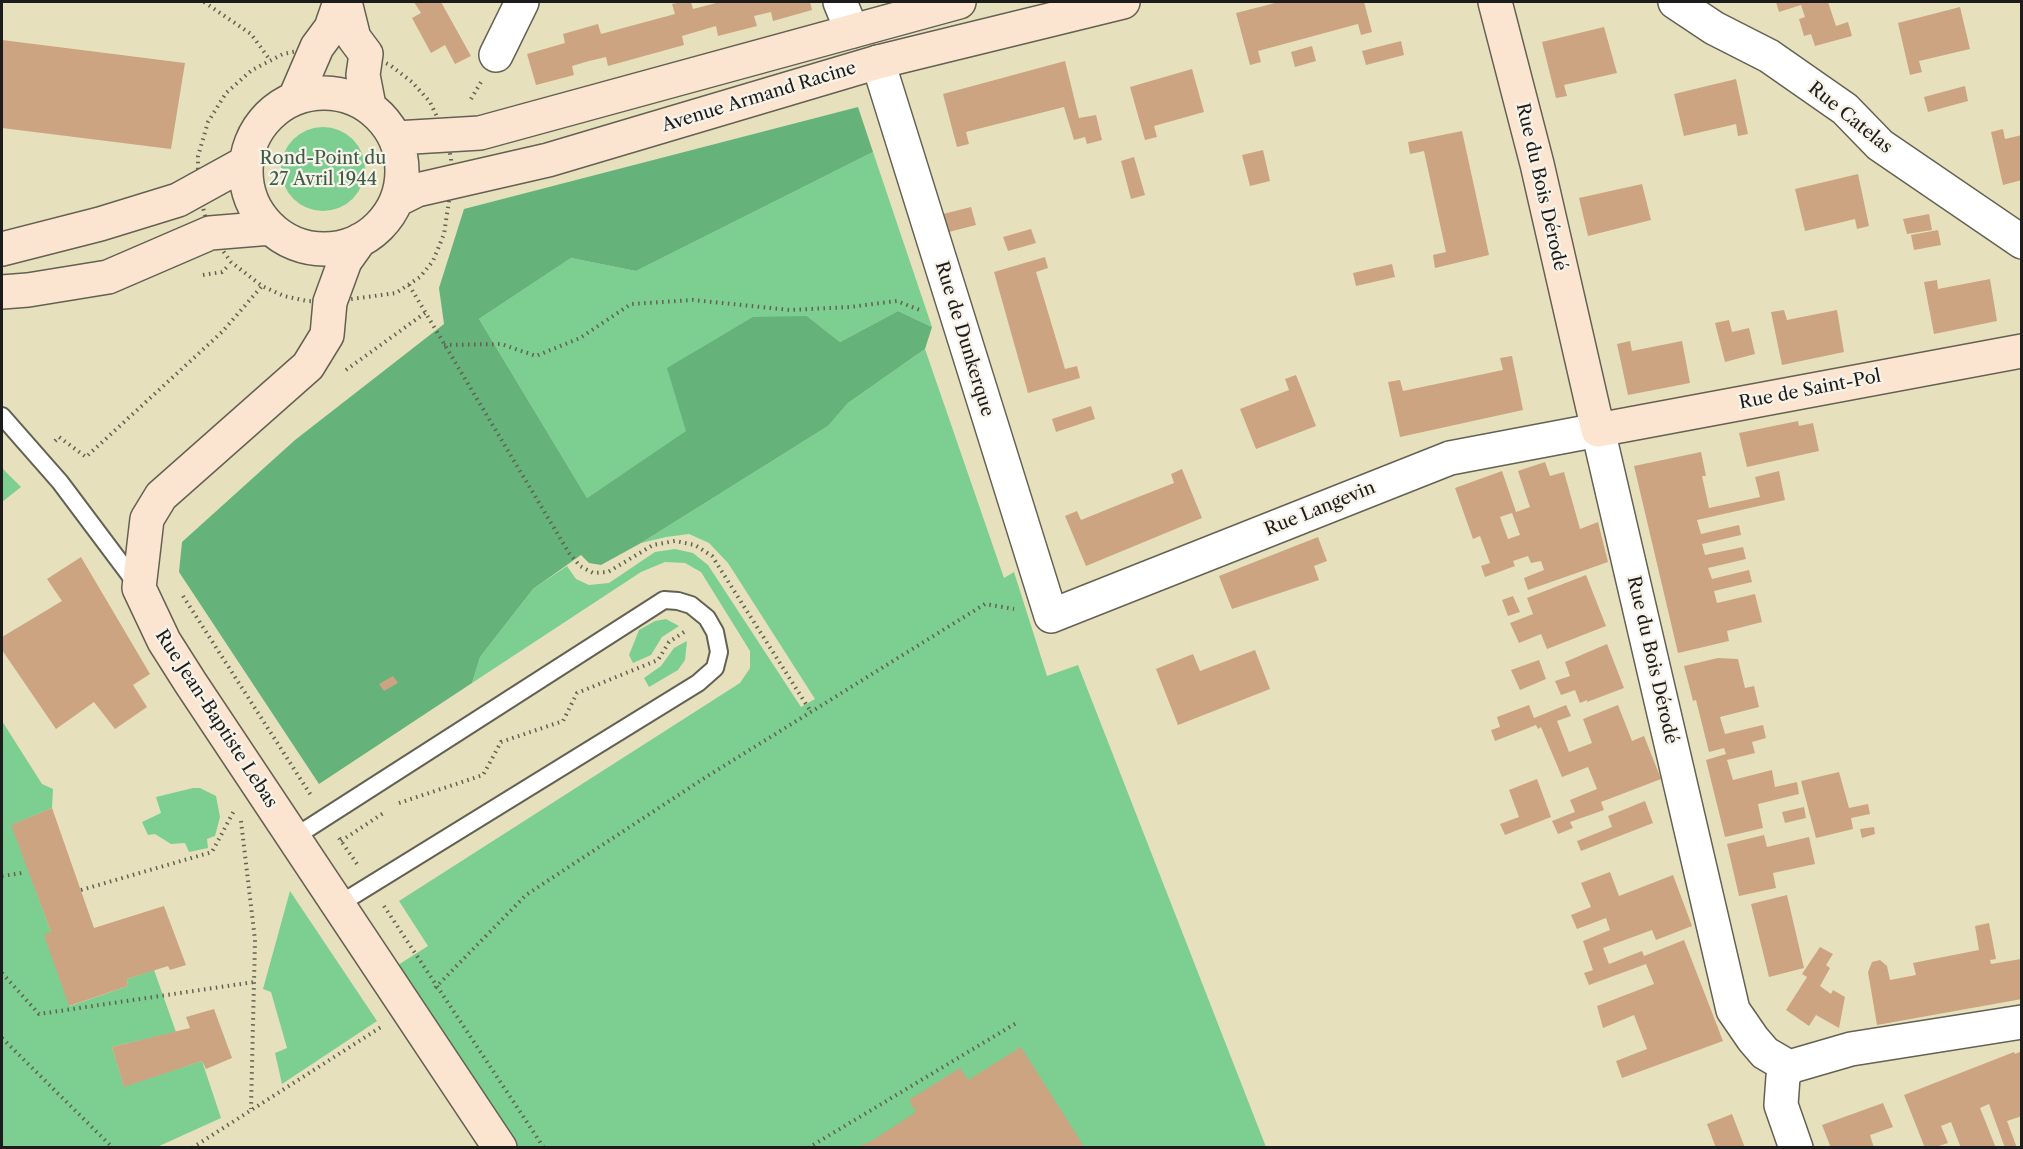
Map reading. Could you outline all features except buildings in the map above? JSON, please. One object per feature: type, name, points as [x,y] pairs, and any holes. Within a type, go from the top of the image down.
[{"type":"street","points":[[295,98],[317,47],[331,28],[340,2]]},
{"type":"street","points":[[345,2],[354,38],[366,54],[363,75],[369,106]]},
{"type":"street","points":[[496,55],[522,2]]},
{"type":"street","name":"Avenue Armand Racine","points":[[396,138],[447,128],[480,133],[846,16],[959,2]]},
{"type":"street","name":"Avenue Armand Racine","points":[[397,200],[417,190],[452,180],[548,160],[878,62],[1123,2]]},
{"type":"street","name":"Rue du Bois Dérodé","points":[[1495,2],[1537,164],[1733,1010],[1765,1053],[1790,1067]]},
{"type":"street","name":"Rue Catelas","points":[[1674,2],[1714,28],[1769,56],[1845,109],[1880,145],[2022,242]]},
{"type":"street","name":"Rue de Dunkerque","points":[[878,62],[1051,616]]},
{"type":"street","points":[[2,292],[108,277],[210,232],[284,236],[318,249],[340,247],[360,240],[381,225],[397,200],[403,169],[396,138],[369,106],[345,96],[320,92],[295,98],[277,108],[262,123],[252,141],[247,162],[247,180],[251,198],[259,214],[284,236],[313,264],[330,302]]},
{"type":"street","points":[[2,249],[100,224],[178,200],[247,162]]},
{"type":"street","points":[[139,588],[147,519],[161,496],[308,366],[327,335],[330,302],[345,261],[360,240]]},
{"type":"street","name":"Rue de Saint-Pol","points":[[1598,430],[2022,351]]},
{"type":"street","name":"Rue Langevin","points":[[1051,616],[1450,458],[1598,430]]},
{"type":"street","name":"Rue Jean-Baptiste Lebas","points":[[139,588],[164,641],[500,1148]]},
{"type":"street","points":[[1796,1148],[1781,1105],[1783,1077],[1790,1067],[1851,1049],[2022,1022]]},
{"type":"lane","points":[[2,416],[65,489],[139,588]]},
{"type":"lane","points":[[293,838],[664,600],[691,605],[707,618],[716,632],[720,652],[715,668],[698,683],[338,905]]},
{"type":"path","points":[[204,2],[251,34],[270,60]]},
{"type":"path","points":[[317,47],[342,48],[366,54],[390,65],[412,82],[430,102],[447,128],[452,180],[444,234],[433,261],[420,277],[396,292],[330,302],[307,301],[284,296],[262,286],[231,262],[210,232],[198,190],[198,156],[208,123],[226,93],[252,70],[283,54],[317,47]]},
{"type":"path","points":[[468,105],[496,55]]},
{"type":"path","points":[[409,285],[568,553],[580,566],[593,573],[608,572],[654,545],[675,541],[695,545],[712,556],[810,712]]},
{"type":"path","points":[[36,455],[59,437],[86,457],[222,332],[262,286]]},
{"type":"path","points":[[443,345],[501,344],[536,356],[580,338],[631,304],[693,300],[790,310],[850,307],[897,301],[933,315],[957,318]]},
{"type":"path","points":[[341,841],[401,802],[483,775],[501,742],[563,721],[577,693],[658,660],[669,642],[738,598]]},
{"type":"path","points":[[192,1148],[380,1028],[409,1012],[526,895],[810,712],[985,604],[1051,616]]},
{"type":"path","points":[[81,890],[212,852],[239,802],[255,940],[251,1110]]},
{"type":"path","points":[[2,876],[22,873]]},
{"type":"path","points":[[2,973],[39,1014],[254,982]]},
{"type":"path","points":[[808,1148],[1018,1022]]},
{"type":"path","points":[[2,1038],[113,1148]]},
{"type":"green space","points":[[858,107],[873,152],[636,271],[571,258],[479,319],[587,498],[686,431],[667,368],[753,317],[807,316],[840,342],[898,311],[932,327],[925,349],[848,403],[828,426],[641,543],[601,565],[589,563],[581,555],[533,589],[480,657],[472,683],[319,784],[179,572],[182,542],[295,440],[444,324],[439,288],[464,209]]},
{"type":"green space","name":"Rond-Point du 27 Avril 1944","points":[[323,127],[339,130],[353,139],[362,153],[365,169],[362,185],[353,199],[339,208],[323,211],[307,208],[293,199],[284,185],[281,169],[284,153],[293,139],[307,130]]},
{"type":"green space","points":[[873,152],[932,327],[898,311],[840,342],[807,316],[687,431],[587,498],[479,319],[571,258],[636,271]]},
{"type":"green space","points":[[925,349],[1004,578],[1014,572],[1047,676],[1078,665],[1266,1147],[519,1147],[398,965],[428,946],[399,901],[740,683],[750,668],[750,651],[701,572],[685,563],[665,562],[641,572],[472,683],[480,657],[533,589],[567,566],[576,579],[589,585],[609,583],[655,552],[675,549],[693,553],[708,565],[801,707],[815,699],[728,563],[709,543],[689,534],[641,543],[828,426],[848,403]]},
{"type":"green space","points":[[2,468],[21,487],[2,502]]},
{"type":"green space","points":[[666,619],[679,626],[662,637],[651,655],[633,663],[629,655],[639,630],[655,621]]},
{"type":"green space","points":[[687,641],[685,660],[678,670],[649,687],[644,678],[661,666],[674,648]]},
{"type":"green space","points":[[2,721],[42,784],[53,789],[52,808],[12,825],[51,932],[70,1006],[128,986],[127,979],[154,970],[176,1032],[112,1047],[124,1086],[202,1061],[221,1118],[157,1147],[2,1147]]},
{"type":"green space","points":[[200,788],[216,796],[220,817],[215,836],[207,839],[208,848],[189,852],[185,843],[171,844],[155,834],[148,835],[142,822],[161,813],[156,797]]},
{"type":"green space","points":[[290,891],[377,1021],[282,1084],[275,1053],[287,1048],[271,992],[263,989]]}]
